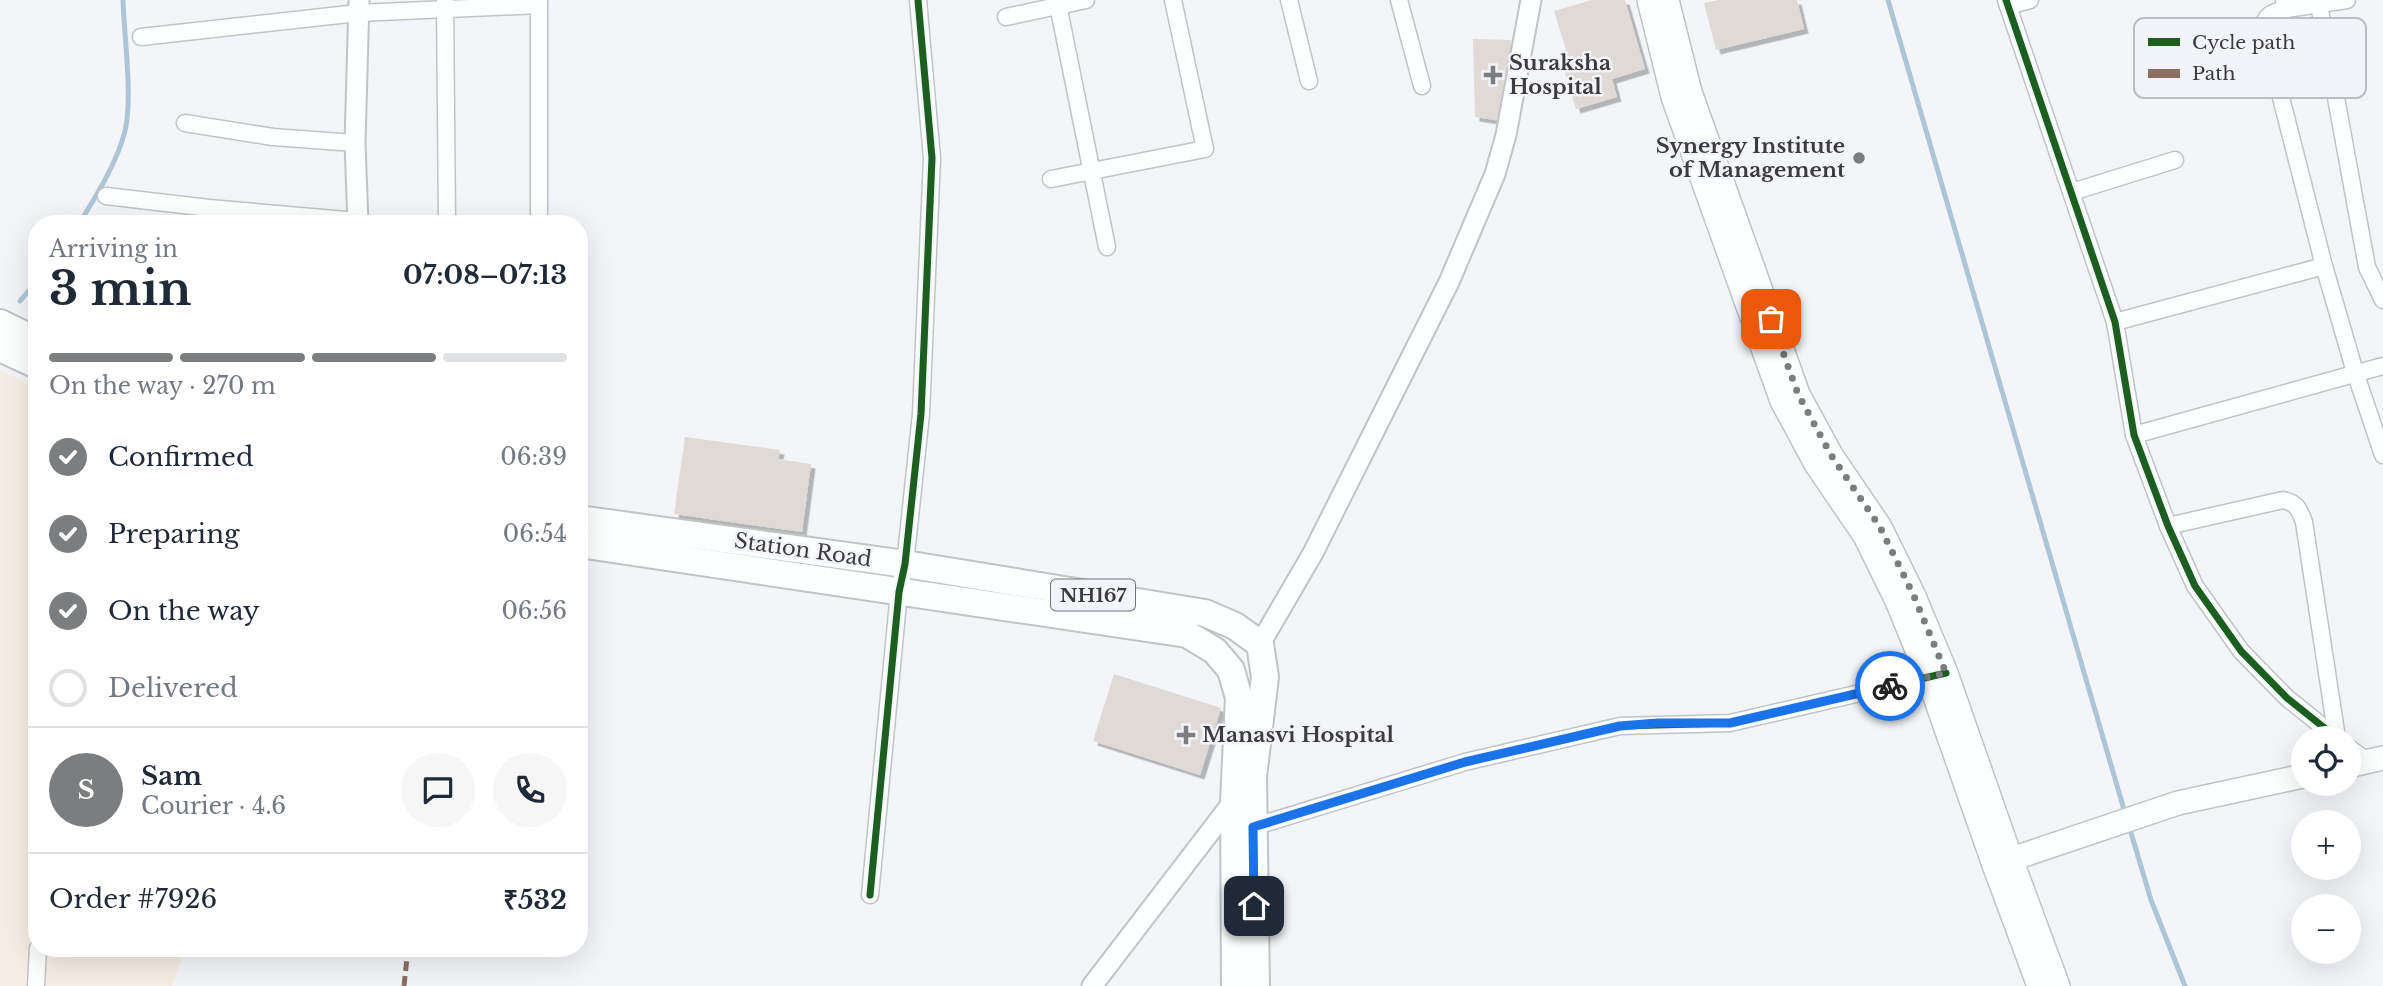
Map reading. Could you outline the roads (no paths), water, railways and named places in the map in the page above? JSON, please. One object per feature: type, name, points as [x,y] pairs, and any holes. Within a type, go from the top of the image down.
[{"type":"highway","points":[[2,337],[28,340]]},
{"type":"highway","points":[[2,337],[28,358]]},
{"type":"highway","name":"Station Road","points":[[588,520],[905,564],[1205,613],[1235,626],[1260,644]]},
{"type":"highway","name":"Station Road","points":[[588,545],[1187,634],[1215,651],[1231,670],[1239,698],[1234,801],[1235,986]]},
{"type":"highway","points":[[1256,986],[1253,776],[1265,677],[1260,644]]},
{"type":"main road","points":[[1649,0],[1673,97],[1777,389],[1782,401],[1824,459]]},
{"type":"main road","points":[[1667,0],[1690,92],[1798,394],[1824,459],[1937,675],[2002,862],[2039,986]]},
{"type":"main road","points":[[2002,862],[2178,803],[2291,779]]},
{"type":"main road","points":[[2002,862],[2058,986]]},
{"type":"street","points":[[870,895],[899,592],[905,564],[921,415],[932,158],[918,0]]},
{"type":"street","points":[[1006,17],[1057,3],[1086,0]]},
{"type":"street","points":[[1051,179],[1205,149],[1173,0]]},
{"type":"street","points":[[1289,0],[1309,81]]},
{"type":"street","points":[[1399,0],[1422,86]]},
{"type":"street","points":[[1260,644],[1313,553],[1450,282],[1494,174],[1506,135],[1531,0]]},
{"type":"street","points":[[2030,0],[2007,3],[2115,322],[2134,435],[2168,526],[2195,586],[2241,651],[2287,698],[2322,726]]},
{"type":"street","points":[[2266,18],[2285,4],[2319,5],[2347,0]]},
{"type":"street","points":[[141,37],[358,7],[539,2],[539,215]]},
{"type":"street","points":[[1057,3],[1107,247]]},
{"type":"street","points":[[445,4],[447,215]]},
{"type":"street","points":[[2319,5],[2321,18]]},
{"type":"street","points":[[358,7],[355,144],[358,215]]},
{"type":"street","points":[[2281,98],[2324,266],[2383,455]]},
{"type":"street","points":[[2336,98],[2367,267],[2383,300]]},
{"type":"street","points":[[185,123],[273,137],[355,144]]},
{"type":"street","points":[[2072,192],[2175,160]]},
{"type":"street","points":[[106,195],[279,215]]},
{"type":"street","points":[[2115,322],[2324,266]]},
{"type":"street","points":[[2134,435],[2383,366]]},
{"type":"street","points":[[2168,526],[2283,500],[2299,507],[2304,522],[2335,726]]},
{"type":"street","points":[[1253,827],[1465,762],[1620,726],[1730,723],[1937,675]]},
{"type":"street","points":[[1092,986],[1253,776]]},
{"type":"street","points":[[36,986],[38,957]]},
{"type":"waterway","points":[[84,215],[111,167],[125,131],[128,85],[123,0]]},
{"type":"waterway","points":[[1888,0],[2125,813]]},
{"type":"waterway","points":[[20,301],[28,292]]},
{"type":"waterway","points":[[2129,826],[2151,900],[2185,986]]},
{"type":"place","name":"Suraksha Hospital","points":[[1493,75]]},
{"type":"place","name":"Synergy Institute of Management","points":[[1859,158]]},
{"type":"place","name":"Manasvi Hospital","points":[[1186,735]]}]
